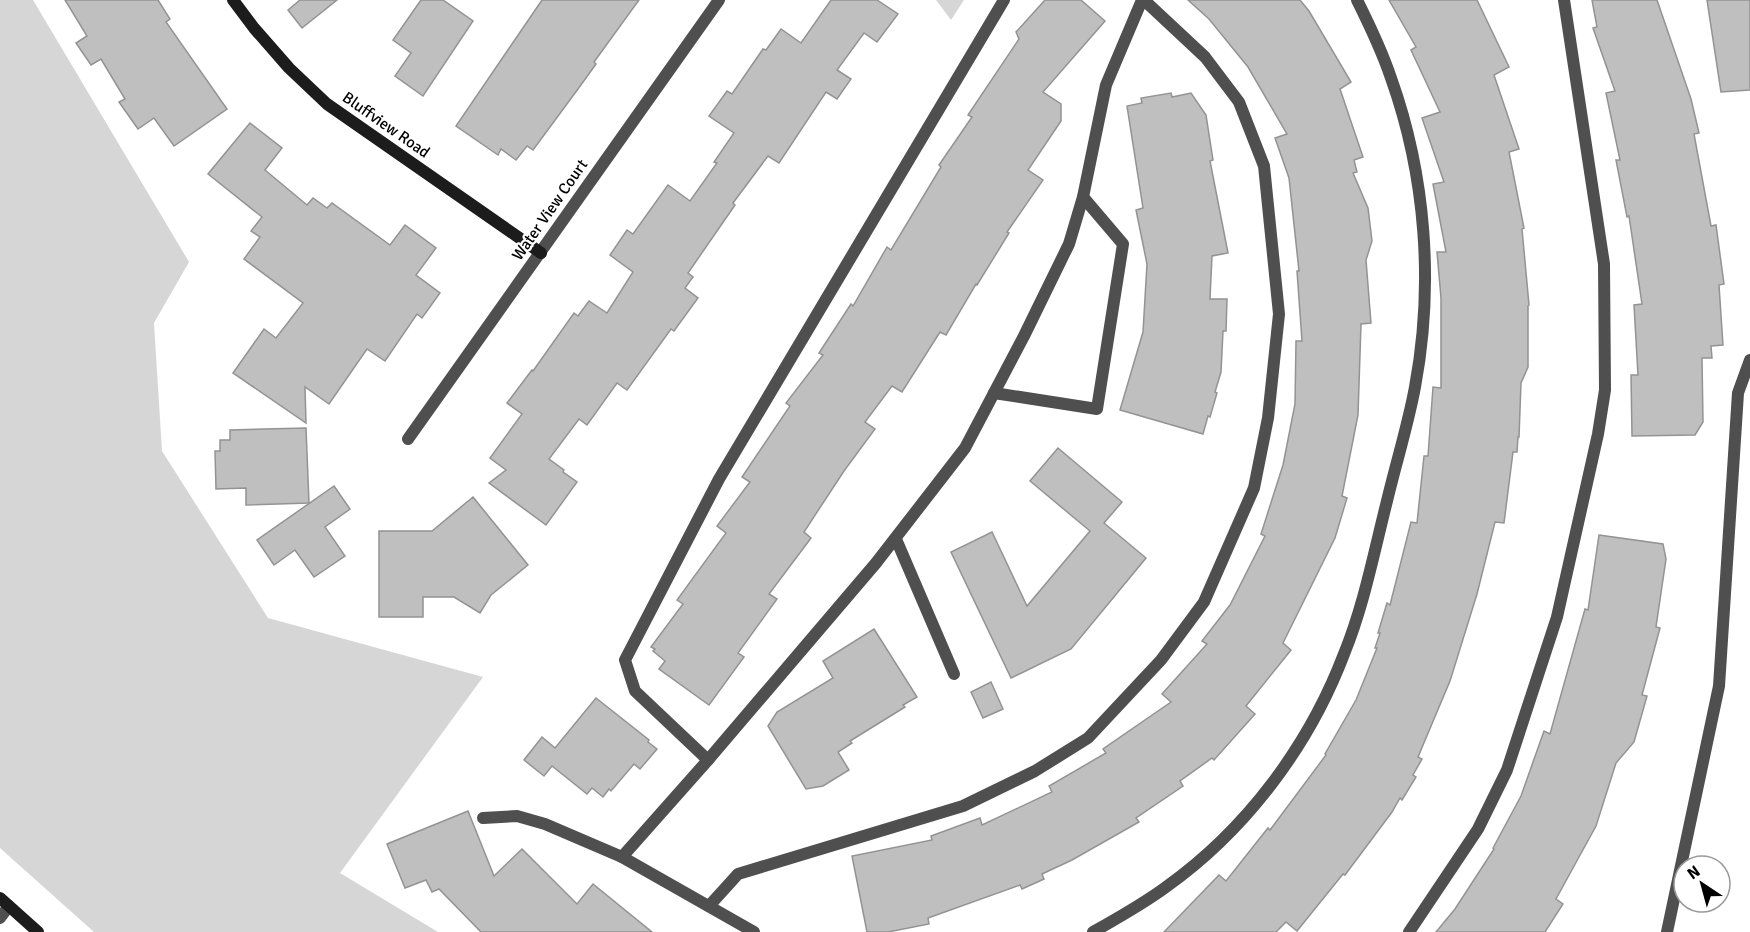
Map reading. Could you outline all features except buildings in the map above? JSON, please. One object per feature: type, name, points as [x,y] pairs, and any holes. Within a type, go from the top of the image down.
[{"type":"street","name":"Bluffview Road","points":[[233,0],[289,68],[327,104],[541,253]]},
{"type":"street","name":"Water View Court","points":[[408,439],[719,0]]},
{"type":"street","points":[[708,760],[635,691],[625,660],[719,479],[1004,0]]},
{"type":"street","points":[[622,857],[708,760],[896,538],[965,448],[1069,244],[1083,197],[1106,85],[1143,0],[1204,57],[1239,102],[1264,166],[1279,314],[1268,418],[1254,488],[1204,602],[1161,660],[1088,738],[1035,771],[963,806],[738,874],[709,906]]},
{"type":"street","points":[[1093,932],[1167,887],[1219,842],[1253,807],[1281,772],[1305,735],[1344,655],[1359,613],[1415,388],[1423,337],[1425,284],[1424,232],[1418,180],[1407,129],[1376,38],[1357,0]]},
{"type":"street","points":[[1408,932],[1478,829],[1507,770],[1557,617],[1598,434],[1605,390],[1604,264],[1564,0]]},
{"type":"street","points":[[994,393],[1097,409],[1123,244],[1083,197]]},
{"type":"street","points":[[1667,932],[1719,686],[1738,393],[1750,360]]},
{"type":"street","points":[[896,538],[954,674]]},
{"type":"street","points":[[483,818],[517,816],[545,824],[622,857],[754,932]]},
{"type":"street","points":[[0,918],[5,902],[38,932]]},
{"type":"shaded area","points":[[0,0],[33,0],[189,262],[154,323],[162,451],[268,618],[483,677],[340,873],[438,932],[94,932],[0,848]]},
{"type":"shaded area","points":[[936,0],[964,0],[951,20]]}]
